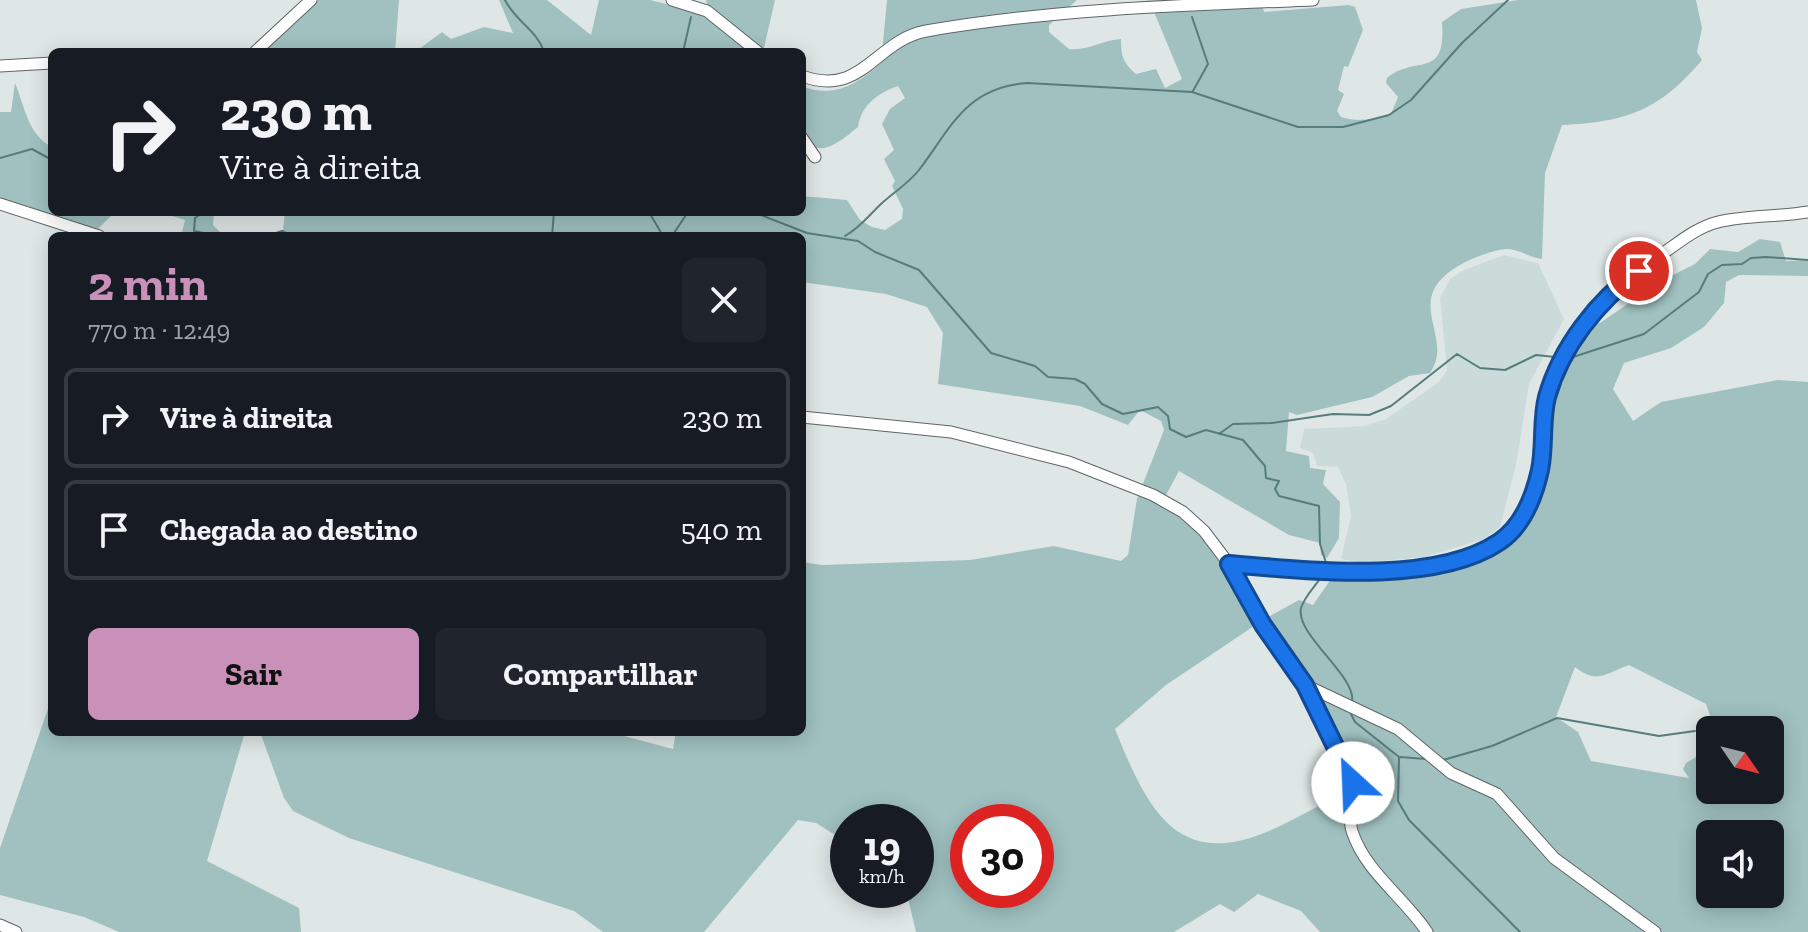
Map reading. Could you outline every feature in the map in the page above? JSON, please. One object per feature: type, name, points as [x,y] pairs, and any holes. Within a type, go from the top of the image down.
[{"type":"street","points":[[259,48],[311,0]]},
{"type":"street","points":[[672,0],[707,11],[753,48]]},
{"type":"street","points":[[806,78],[817,82],[845,80],[862,72],[895,43],[924,32],[1096,13],[1313,0]]},
{"type":"street","points":[[0,66],[48,63]]},
{"type":"street","points":[[806,144],[815,157]]},
{"type":"street","points":[[0,204],[87,232]]},
{"type":"street","points":[[1229,564],[1319,572],[1423,567],[1470,555],[1501,542],[1522,519],[1536,486],[1545,410],[1552,384],[1598,304],[1616,287],[1700,228],[1719,221],[1808,212]]},
{"type":"street","points":[[806,417],[935,430],[1069,462],[1153,495],[1183,512],[1204,531],[1229,564],[1263,625],[1305,685],[1351,777],[1351,826],[1356,840],[1373,868],[1427,932]]},
{"type":"street","points":[[1305,685],[1411,737],[1451,773],[1502,798],[1554,858],[1655,932]]},
{"type":"street","points":[[0,925],[16,932]]},
{"type":"shaded area","points":[[306,0],[399,0],[395,48],[260,48]]},
{"type":"shaded area","points":[[499,0],[547,0],[591,35],[599,0],[650,0],[710,15],[706,0],[775,0],[764,48],[420,48],[442,32],[451,39],[484,27],[513,33]]},
{"type":"shaded area","points":[[887,0],[1077,0],[1049,25],[1049,32],[1069,49],[1121,39],[1122,55],[1128,66],[1136,74],[1156,69],[1165,88],[1182,79],[1154,12],[1228,9],[1261,0],[1264,12],[1349,5],[1355,7],[1363,30],[1348,67],[1344,66],[1338,90],[1344,94],[1337,111],[1341,117],[1366,120],[1391,114],[1398,97],[1386,83],[1387,78],[1434,59],[1442,40],[1442,22],[1461,9],[1518,0],[1696,0],[1702,28],[1697,52],[1702,60],[1672,91],[1641,110],[1624,116],[1562,125],[1545,173],[1542,259],[1511,249],[1501,250],[1465,262],[1442,278],[1433,291],[1431,305],[1437,345],[1436,359],[1430,373],[1409,376],[1372,397],[1297,415],[1289,412],[1286,451],[1309,456],[1310,468],[1326,470],[1323,484],[1340,502],[1339,538],[1327,558],[1321,555],[1320,543],[1289,535],[1179,471],[1165,497],[1216,557],[1257,624],[1166,685],[1115,729],[1142,788],[1157,811],[1174,829],[1194,840],[1219,843],[1249,838],[1284,824],[1331,798],[1355,776],[1263,620],[1299,600],[1313,605],[1338,569],[1359,573],[1456,560],[1504,538],[1524,514],[1559,359],[1580,321],[1582,325],[1600,323],[1661,281],[1695,264],[1710,249],[1738,252],[1760,239],[1780,242],[1786,261],[1808,260],[1808,276],[1739,275],[1726,282],[1724,303],[1704,327],[1671,348],[1624,363],[1613,389],[1633,421],[1661,402],[1778,380],[1808,382],[1808,932],[1320,932],[1301,911],[1258,894],[1234,912],[1220,904],[1174,932],[916,932],[910,908],[934,908],[934,804],[830,804],[830,832],[816,823],[798,820],[704,932],[603,932],[574,911],[349,838],[293,811],[284,798],[261,736],[624,736],[673,749],[675,736],[806,736],[806,563],[822,565],[970,560],[1054,546],[1121,561],[1128,555],[1137,499],[1164,430],[1161,421],[1140,410],[1128,425],[1080,406],[938,384],[943,333],[927,307],[886,294],[806,283],[806,232],[279,232],[283,230],[285,216],[806,216],[806,196],[847,200],[860,220],[885,230],[902,219],[903,209],[892,186],[895,181],[884,159],[894,150],[882,124],[890,109],[905,98],[898,86],[872,101],[863,112],[858,127],[837,143],[822,148],[806,140],[806,87],[835,90],[854,83],[881,63]],"holes":[[[1629,665],[1706,704],[1710,716],[1784,716],[1784,804],[1696,804],[1696,757],[1686,763],[1683,769],[1689,778],[1591,761],[1578,732],[1556,717],[1575,667],[1596,676]]]},
{"type":"shaded area","points":[[15,83],[32,128],[48,144],[48,216],[111,216],[95,232],[0,203],[0,112],[11,112]]},
{"type":"shaded area","points":[[172,216],[214,216],[213,225],[220,232],[182,232],[185,220]]},
{"type":"shaded area","points":[[1504,255],[1538,263],[1564,319],[1529,384],[1516,465],[1500,527],[1482,540],[1423,557],[1362,563],[1341,559],[1351,516],[1346,484],[1338,467],[1317,466],[1313,453],[1300,448],[1304,429],[1365,426],[1386,419],[1439,382],[1447,370],[1440,298],[1450,279],[1464,270]]},
{"type":"shaded area","points":[[48,709],[48,736],[244,736],[207,861],[299,908],[301,932],[119,932],[84,917],[0,895],[0,848]]},
{"type":"waterway","points":[[505,0],[542,48]]},
{"type":"waterway","points":[[845,236],[915,175],[962,113],[988,93],[1006,86],[1027,83],[1192,92],[1298,127],[1343,127],[1389,115],[1411,100],[1462,43],[1508,0]]},
{"type":"waterway","points":[[684,48],[691,17]]},
{"type":"waterway","points":[[1192,17],[1208,64],[1193,91]]},
{"type":"waterway","points":[[0,158],[32,149],[48,158]]},
{"type":"waterway","points":[[198,216],[194,231],[199,232]]},
{"type":"waterway","points":[[552,232],[554,216]]},
{"type":"waterway","points":[[651,216],[661,232]]},
{"type":"waterway","points":[[675,232],[685,216]]},
{"type":"waterway","points":[[763,216],[804,232]]},
{"type":"waterway","points":[[279,232],[284,232]]},
{"type":"waterway","points":[[806,233],[858,241],[875,252],[919,270],[991,353],[1035,366],[1048,377],[1075,379],[1085,384],[1102,404],[1123,414],[1158,407],[1168,416],[1170,429],[1186,437],[1206,430],[1243,440],[1265,466],[1266,478],[1279,481],[1275,489],[1279,496],[1319,506],[1320,544],[1327,566]]},
{"type":"waterway","points":[[1573,357],[1644,334],[1699,292],[1708,274],[1722,265],[1742,264],[1751,258],[1766,257],[1808,260]]},
{"type":"waterway","points":[[1219,434],[1233,424],[1272,423],[1333,414],[1369,415],[1391,406],[1457,354],[1480,368],[1505,370],[1536,355],[1555,357]]},
{"type":"waterway","points":[[1322,576],[1307,595],[1301,608],[1302,619],[1345,680],[1352,702]]},
{"type":"waterway","points":[[1350,712],[1355,722],[1399,757],[1398,801],[1409,820],[1520,932]]},
{"type":"waterway","points":[[1443,760],[1492,746],[1557,718],[1659,736],[1695,731]]},
{"type":"waterway","points":[[1400,757],[1426,759]]},
{"type":"route","points":[[1353,783],[1305,685],[1263,625],[1229,564],[1319,572],[1400,570],[1444,563],[1501,542],[1522,519],[1531,502],[1541,467],[1545,410],[1552,384],[1598,304],[1639,271]]}]
